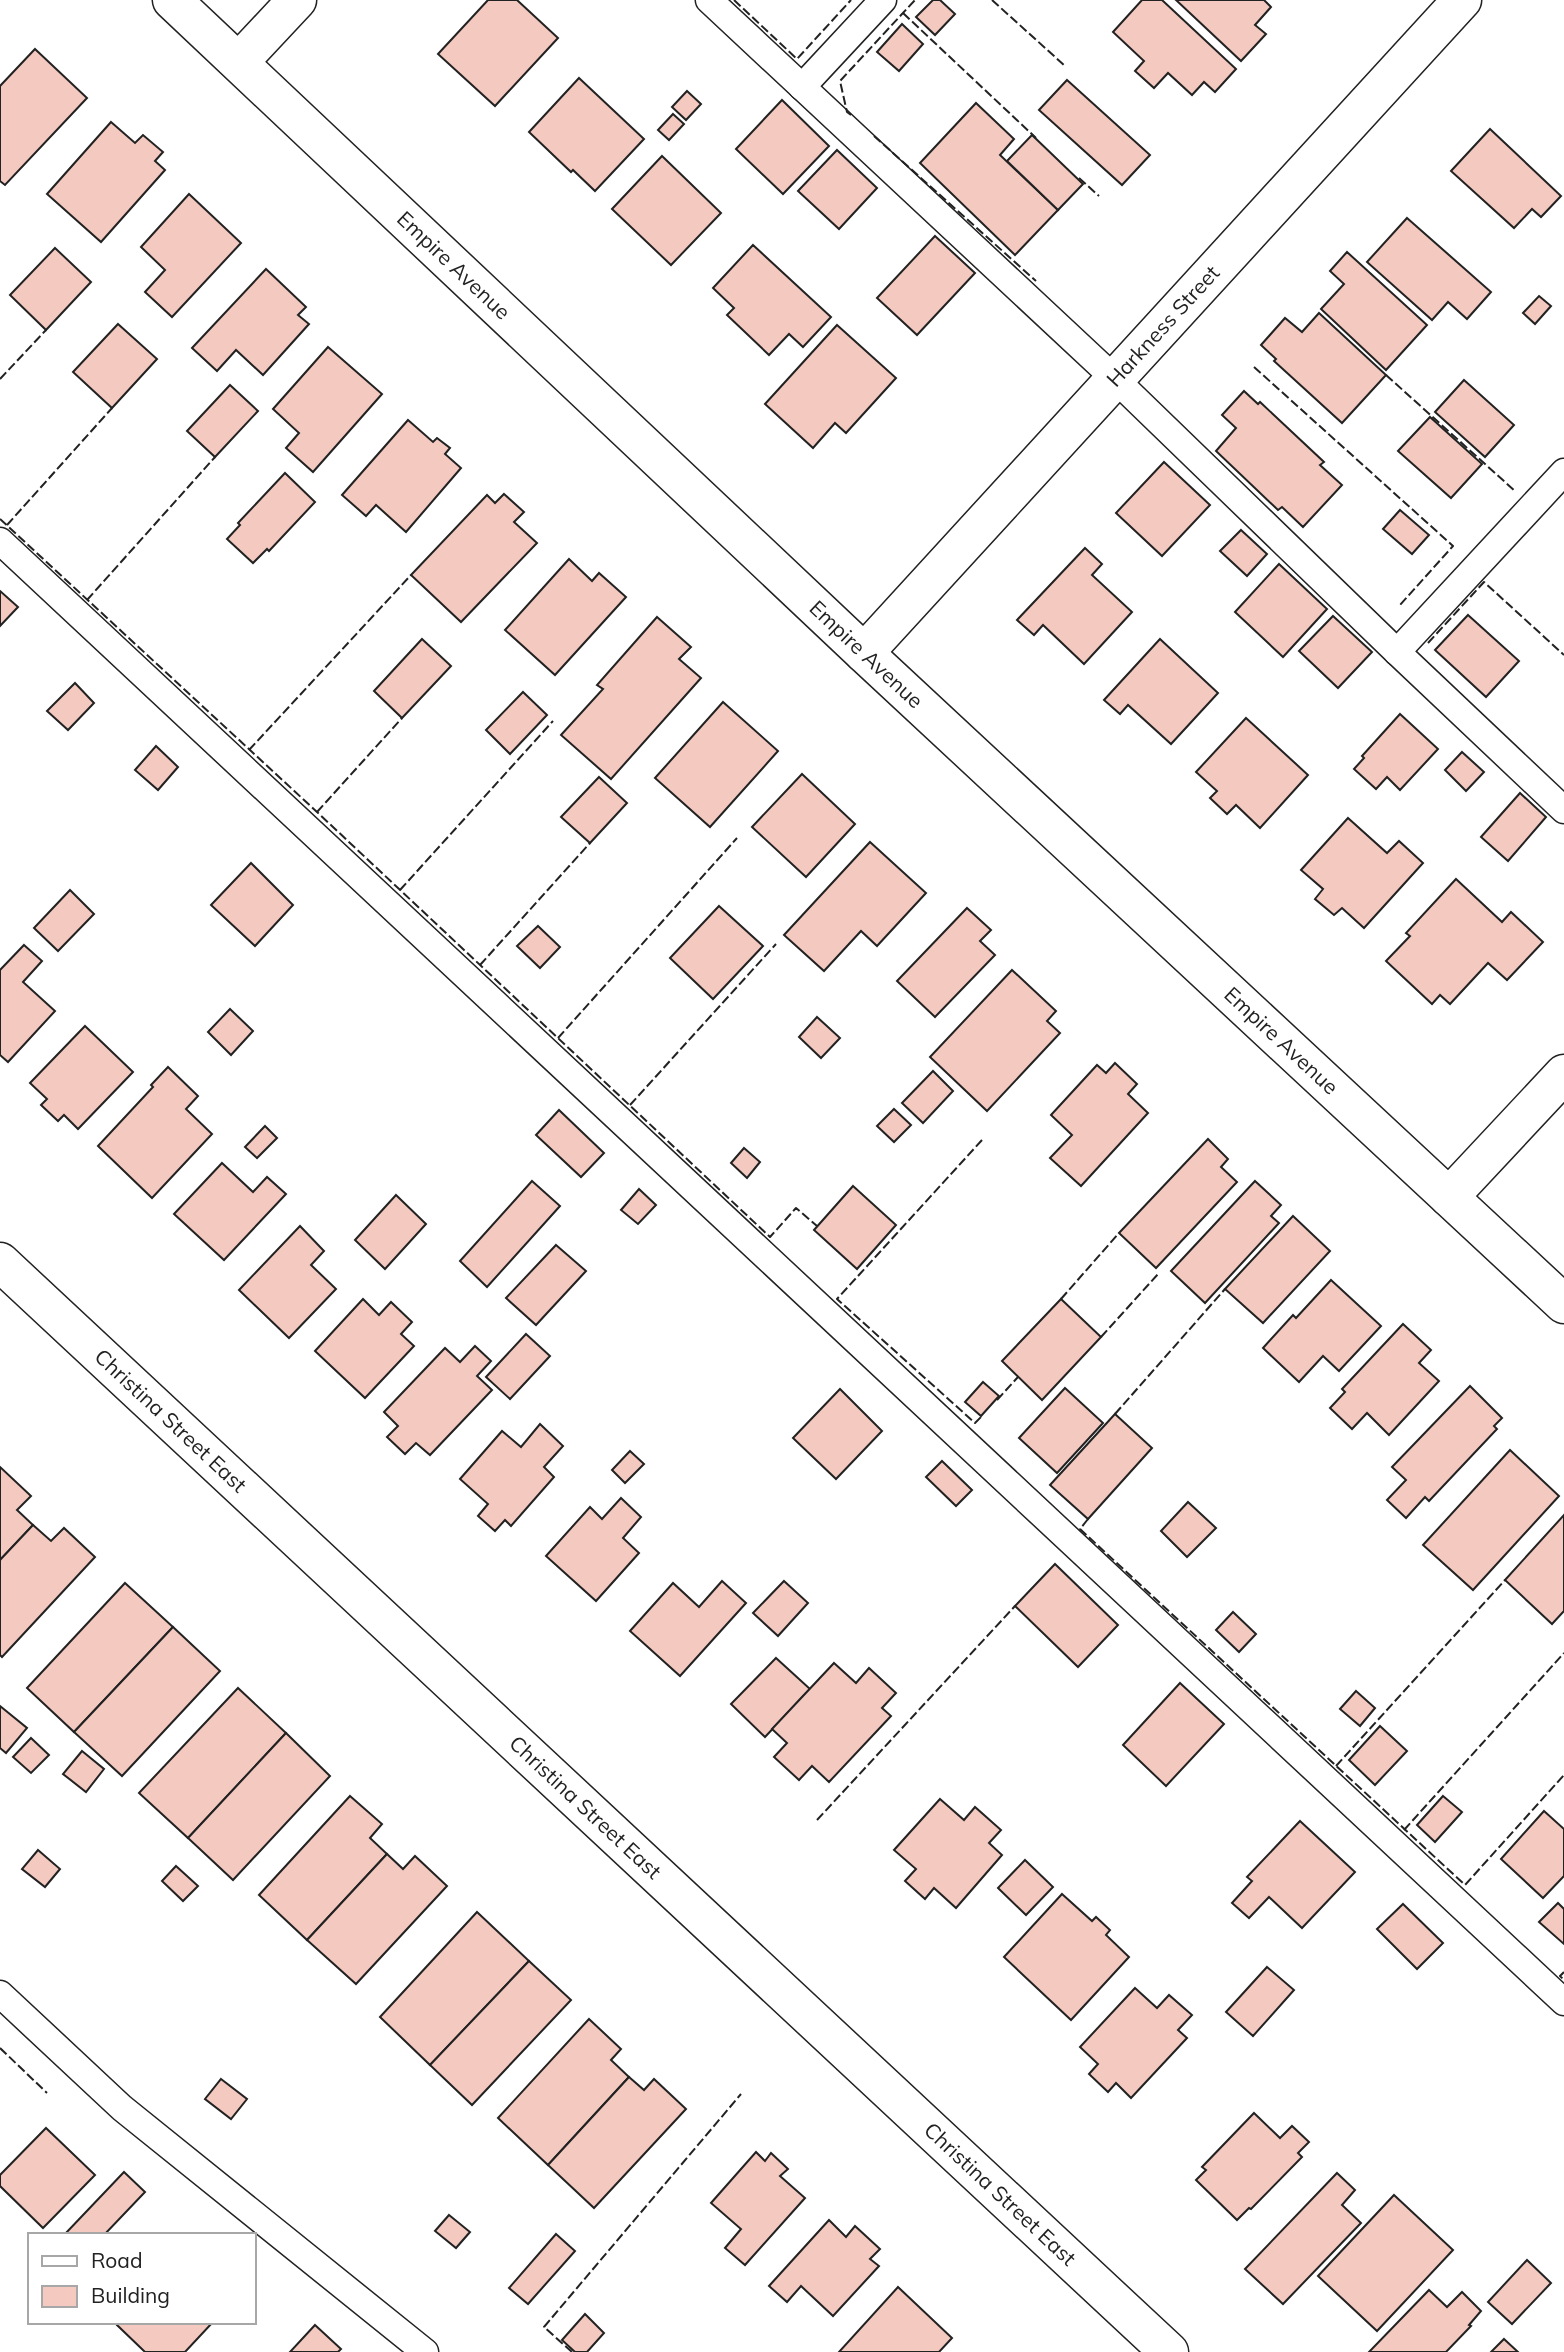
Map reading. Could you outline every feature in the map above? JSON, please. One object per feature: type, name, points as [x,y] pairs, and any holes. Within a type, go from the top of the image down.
[{"type":"street","name":"Empire Avenue","points":[[172,0],[864,653],[1564,1304]]},
{"type":"street","points":[[239,62],[297,0]]},
{"type":"street","name":"Harkness Street","points":[[864,653],[1462,0]]},
{"type":"street","points":[[1449,1197],[1564,1074]]},
{"type":"street","name":"Christina Street East","points":[[0,1262],[1169,2352]]},
{"type":"lane","points":[[709,0],[1115,379],[1564,810]]},
{"type":"lane","points":[[802,87],[883,0]]},
{"type":"lane","points":[[1397,652],[1564,471]]},
{"type":"lane","points":[[0,541],[1564,2003]]},
{"type":"lane","points":[[0,1993],[122,2108],[425,2352]]},
{"type":"building","points":[[488,0],[517,0],[558,38],[495,106],[438,54]]},
{"type":"building","points":[[933,0],[940,0],[955,14],[935,35],[916,17]]},
{"type":"building","points":[[1142,0],[1162,0],[1236,69],[1215,92],[1204,82],[1192,95],[1168,73],[1154,88],[1135,71],[1144,61],[1113,32]]},
{"type":"building","points":[[1176,0],[1264,0],[1271,7],[1255,25],[1266,34],[1241,61]]},
{"type":"building","points":[[902,24],[923,44],[899,71],[877,52]]},
{"type":"building","points":[[35,49],[87,98],[5,185],[0,181],[0,86]]},
{"type":"building","points":[[579,78],[644,139],[595,191],[529,132]]},
{"type":"building","points":[[1067,80],[1150,155],[1122,185],[1039,110]]},
{"type":"building","points":[[687,91],[701,104],[686,120],[672,107]]},
{"type":"building","points":[[782,100],[829,146],[783,194],[736,149]]},
{"type":"building","points":[[976,103],[1014,139],[1000,155],[1058,210],[1015,255],[920,163]]},
{"type":"building","points":[[673,114],[684,124],[669,140],[658,130]]},
{"type":"building","points":[[111,122],[135,143],[143,135],[163,152],[155,161],[165,170],[101,242],[47,194]]},
{"type":"building","points":[[1490,129],[1561,196],[1541,217],[1532,209],[1514,228],[1451,171]]},
{"type":"building","points":[[1032,135],[1083,184],[1058,210],[1007,161]]},
{"type":"building","points":[[837,150],[877,188],[839,229],[798,191]]},
{"type":"building","points":[[662,156],[721,213],[671,265],[612,209]]},
{"type":"building","points":[[189,194],[241,243],[172,317],[145,292],[165,270],[141,247]]},
{"type":"building","points":[[1407,218],[1491,292],[1467,319],[1448,302],[1432,320],[1367,262]]},
{"type":"building","points":[[935,236],[975,273],[917,335],[877,298]]},
{"type":"building","points":[[753,245],[831,317],[803,347],[789,334],[769,355],[727,315],[734,308],[713,288]]},
{"type":"building","points":[[55,248],[91,282],[46,330],[10,295]]},
{"type":"building","points":[[1347,252],[1427,325],[1386,370],[1321,309],[1344,284],[1330,271]]},
{"type":"building","points":[[266,269],[306,307],[298,315],[309,324],[263,375],[236,350],[217,371],[192,348]]},
{"type":"building","points":[[1539,296],[1551,306],[1535,324],[1523,313]]},
{"type":"building","points":[[1319,313],[1386,375],[1342,423],[1274,361],[1276,359],[1261,345],[1285,318],[1302,332]]},
{"type":"building","points":[[118,324],[157,359],[112,408],[73,372]]},
{"type":"building","points":[[837,325],[896,378],[846,433],[835,423],[813,448],[765,404]]},
{"type":"building","points":[[328,347],[382,394],[313,472],[286,448],[299,433],[273,409]]},
{"type":"building","points":[[1464,380],[1514,425],[1485,457],[1435,412]]},
{"type":"building","points":[[230,385],[258,411],[215,457],[187,431]]},
{"type":"building","points":[[1244,391],[1258,404],[1260,402],[1324,462],[1320,465],[1342,485],[1303,527],[1282,507],[1278,510],[1216,451],[1236,428],[1222,415]]},
{"type":"building","points":[[1430,417],[1482,464],[1451,498],[1398,451]]},
{"type":"building","points":[[408,420],[433,442],[437,438],[450,448],[445,454],[461,468],[406,532],[376,505],[366,516],[342,495]]},
{"type":"building","points":[[1164,462],[1210,505],[1162,556],[1116,513]]},
{"type":"building","points":[[285,473],[315,502],[269,551],[267,549],[253,563],[227,539],[240,525],[238,523]]},
{"type":"building","points":[[504,494],[524,512],[514,522],[537,543],[461,622],[411,575],[487,495],[495,503]]},
{"type":"building","points":[[1400,510],[1429,535],[1412,554],[1383,529]]},
{"type":"building","points":[[1241,530],[1267,554],[1247,576],[1220,551]]},
{"type":"building","points":[[1085,548],[1102,564],[1092,575],[1132,612],[1084,664],[1043,625],[1034,635],[1017,620]]},
{"type":"building","points":[[569,559],[592,581],[599,573],[626,597],[555,675],[505,630]]},
{"type":"building","points":[[1279,564],[1327,609],[1283,657],[1235,612]]},
{"type":"building","points":[[0,591],[18,607],[0,626]]},
{"type":"building","points":[[1468,615],[1519,661],[1486,697],[1435,650]]},
{"type":"building","points":[[1333,616],[1372,652],[1338,688],[1299,651]]},
{"type":"building","points":[[657,617],[691,647],[679,659],[701,678],[611,779],[561,735],[603,689],[597,685]]},
{"type":"building","points":[[422,639],[451,666],[402,718],[374,691]]},
{"type":"building","points":[[1160,639],[1218,693],[1171,744],[1128,705],[1120,714],[1104,700]]},
{"type":"building","points":[[75,683],[94,703],[68,730],[47,711]]},
{"type":"building","points":[[523,692],[547,715],[510,754],[486,730]]},
{"type":"building","points":[[723,702],[778,751],[710,827],[655,778]]},
{"type":"building","points":[[1400,714],[1438,749],[1400,790],[1387,777],[1376,789],[1354,769],[1364,758],[1362,756]]},
{"type":"building","points":[[1246,718],[1308,775],[1260,828],[1236,805],[1227,814],[1210,798],[1217,791],[1196,772]]},
{"type":"building","points":[[156,746],[178,767],[158,790],[135,770]]},
{"type":"building","points":[[1462,752],[1484,772],[1466,791],[1445,770]]},
{"type":"building","points":[[802,774],[855,824],[806,877],[752,827]]},
{"type":"building","points":[[599,777],[627,803],[590,843],[561,817]]},
{"type":"building","points":[[1520,793],[1546,817],[1508,861],[1481,837]]},
{"type":"building","points":[[1348,818],[1387,853],[1399,841],[1423,863],[1364,928],[1342,908],[1334,915],[1315,899],[1323,889],[1301,870]]},
{"type":"building","points":[[870,842],[926,893],[877,946],[861,931],[824,971],[784,935]]},
{"type":"building","points":[[251,863],[293,905],[255,946],[211,905]]},
{"type":"building","points":[[1456,879],[1502,922],[1511,912],[1543,942],[1507,980],[1488,963],[1450,1004],[1440,995],[1432,1004],[1386,961],[1410,936],[1406,933]]},
{"type":"building","points":[[70,890],[94,914],[58,951],[34,928]]},
{"type":"building","points":[[719,906],[763,946],[713,999],[670,958]]},
{"type":"building","points":[[967,908],[991,930],[980,941],[995,955],[935,1017],[897,981]]},
{"type":"building","points":[[538,926],[560,947],[540,968],[517,946]]},
{"type":"building","points":[[24,945],[42,961],[23,982],[55,1011],[8,1062],[0,1055],[0,970]]},
{"type":"building","points":[[1012,970],[1056,1011],[1047,1021],[1060,1033],[987,1111],[930,1057]]},
{"type":"building","points":[[230,1009],[253,1031],[231,1055],[208,1032]]},
{"type":"building","points":[[817,1017],[840,1038],[821,1058],[799,1037]]},
{"type":"building","points":[[85,1026],[133,1072],[78,1129],[64,1115],[58,1121],[41,1105],[47,1099],[30,1083]]},
{"type":"building","points":[[1115,1063],[1137,1084],[1128,1094],[1148,1113],[1081,1186],[1050,1158],[1072,1135],[1051,1115],[1097,1065],[1106,1073]]},
{"type":"building","points":[[168,1067],[198,1096],[186,1109],[212,1134],[152,1198],[98,1146]]},
{"type":"building","points":[[933,1071],[953,1091],[923,1123],[902,1103]]},
{"type":"building","points":[[894,1109],[911,1125],[894,1142],[877,1126]]},
{"type":"building","points":[[559,1110],[604,1153],[581,1177],[536,1135]]},
{"type":"building","points":[[265,1126],[277,1138],[257,1158],[245,1147]]},
{"type":"building","points":[[1208,1139],[1228,1159],[1221,1167],[1237,1182],[1156,1268],[1119,1233]]},
{"type":"building","points":[[744,1148],[760,1162],[747,1178],[731,1163]]},
{"type":"building","points":[[222,1163],[253,1192],[267,1177],[286,1194],[224,1260],[174,1214]]},
{"type":"building","points":[[532,1181],[560,1206],[487,1287],[460,1261]]},
{"type":"building","points":[[1255,1181],[1281,1205],[1271,1216],[1279,1223],[1205,1303],[1171,1271]]},
{"type":"building","points":[[853,1186],[896,1225],[857,1269],[814,1230]]},
{"type":"building","points":[[639,1189],[656,1205],[638,1224],[621,1210]]},
{"type":"building","points":[[396,1195],[426,1224],[385,1269],[355,1240]]},
{"type":"building","points":[[1293,1216],[1330,1251],[1263,1323],[1225,1289]]},
{"type":"building","points":[[300,1226],[324,1251],[311,1265],[336,1289],[289,1338],[239,1290]]},
{"type":"building","points":[[556,1245],[586,1271],[536,1325],[506,1298]]},
{"type":"building","points":[[1331,1280],[1381,1326],[1339,1371],[1323,1356],[1299,1382],[1263,1348],[1293,1315],[1296,1318]]},
{"type":"building","points":[[363,1299],[379,1315],[391,1302],[412,1322],[401,1334],[414,1346],[365,1398],[315,1351]]},
{"type":"building","points":[[1061,1299],[1101,1337],[1042,1400],[1002,1361]]},
{"type":"building","points":[[1403,1324],[1431,1350],[1419,1363],[1439,1381],[1389,1435],[1367,1413],[1352,1429],[1330,1408],[1345,1392],[1342,1389]]},
{"type":"building","points":[[526,1334],[550,1356],[510,1399],[486,1377]]},
{"type":"building","points":[[475,1346],[491,1361],[477,1376],[492,1390],[430,1455],[416,1443],[405,1454],[387,1437],[398,1426],[384,1412],[445,1348],[460,1362]]},
{"type":"building","points":[[983,1382],[999,1396],[981,1416],[965,1402]]},
{"type":"building","points":[[1470,1386],[1502,1418],[1494,1426],[1497,1429],[1429,1501],[1425,1497],[1406,1518],[1387,1500],[1406,1480],[1392,1467]]},
{"type":"building","points":[[1065,1388],[1103,1423],[1057,1473],[1019,1438]]},
{"type":"building","points":[[840,1389],[882,1431],[836,1479],[793,1438]]},
{"type":"building","points":[[1115,1414],[1152,1448],[1088,1519],[1050,1485]]},
{"type":"building","points":[[540,1424],[563,1446],[544,1467],[554,1477],[511,1526],[505,1520],[495,1531],[478,1516],[488,1504],[460,1479],[502,1431],[521,1447]]},
{"type":"building","points":[[1510,1450],[1559,1496],[1473,1590],[1423,1545]]},
{"type":"building","points":[[630,1451],[644,1464],[625,1483],[612,1470]]},
{"type":"building","points":[[942,1461],[972,1490],[956,1506],[926,1477]]},
{"type":"building","points":[[0,1467],[31,1496],[17,1510],[33,1525],[0,1560]]},
{"type":"building","points":[[621,1498],[641,1517],[623,1538],[639,1553],[596,1601],[546,1556],[590,1507],[602,1519]]},
{"type":"building","points":[[1188,1502],[1216,1528],[1187,1557],[1161,1531]]},
{"type":"building","points":[[1564,1515],[1564,1611],[1552,1624],[1505,1580]]},
{"type":"building","points":[[33,1525],[51,1541],[64,1528],[95,1557],[2,1657],[0,1560]]},
{"type":"building","points":[[1055,1564],[1118,1625],[1078,1667],[1015,1606]]},
{"type":"building","points":[[722,1581],[746,1603],[680,1676],[630,1631],[673,1583],[699,1607]]},
{"type":"building","points":[[784,1581],[808,1603],[778,1636],[753,1613]]},
{"type":"building","points":[[125,1583],[173,1627],[74,1732],[27,1688]]},
{"type":"building","points":[[1233,1612],[1256,1634],[1239,1652],[1216,1630]]},
{"type":"building","points":[[173,1627],[220,1671],[122,1776],[74,1732]]},
{"type":"building","points":[[776,1658],[810,1689],[765,1737],[731,1704]]},
{"type":"building","points":[[834,1663],[856,1683],[869,1668],[896,1693],[882,1708],[891,1716],[829,1782],[812,1766],[799,1780],[774,1757],[787,1743],[772,1729]]},
{"type":"building","points":[[1180,1683],[1224,1724],[1166,1786],[1123,1745]]},
{"type":"building","points":[[238,1688],[286,1733],[188,1838],[139,1793]]},
{"type":"building","points":[[1356,1691],[1375,1708],[1360,1726],[1340,1709]]},
{"type":"building","points":[[0,1706],[27,1728],[6,1753],[0,1748]]},
{"type":"building","points":[[1380,1726],[1407,1751],[1375,1785],[1349,1760]]},
{"type":"building","points":[[286,1733],[330,1776],[233,1880],[188,1838]]},
{"type":"building","points":[[31,1738],[49,1755],[31,1773],[13,1757]]},
{"type":"building","points":[[82,1751],[104,1769],[86,1792],[63,1774]]},
{"type":"building","points":[[350,1796],[382,1824],[370,1838],[387,1854],[307,1940],[259,1895]]},
{"type":"building","points":[[1443,1796],[1462,1812],[1435,1842],[1417,1825]]},
{"type":"building","points":[[940,1799],[964,1820],[975,1807],[1001,1830],[989,1843],[1002,1855],[956,1908],[934,1888],[925,1899],[905,1881],[916,1869],[894,1850]]},
{"type":"building","points":[[1544,1811],[1564,1829],[1564,1876],[1543,1898],[1501,1859]]},
{"type":"building","points":[[1300,1821],[1355,1872],[1302,1928],[1269,1897],[1249,1918],[1232,1903],[1252,1881],[1247,1877]]},
{"type":"building","points":[[38,1850],[60,1869],[45,1887],[22,1869]]},
{"type":"building","points":[[387,1854],[403,1869],[415,1856],[447,1886],[356,1984],[307,1940]]},
{"type":"building","points":[[1025,1860],[1053,1887],[1026,1915],[998,1888]]},
{"type":"building","points":[[176,1866],[198,1886],[183,1901],[162,1881]]},
{"type":"building","points":[[1062,1894],[1092,1921],[1096,1917],[1110,1930],[1106,1935],[1129,1957],[1071,2020],[1004,1957]]},
{"type":"building","points":[[1558,1903],[1564,1909],[1564,1944],[1539,1922]]},
{"type":"building","points":[[1403,1904],[1443,1943],[1417,1969],[1377,1929]]},
{"type":"building","points":[[477,1912],[529,1961],[430,2065],[380,2017]]},
{"type":"building","points":[[529,1961],[571,2000],[472,2105],[430,2065]]},
{"type":"building","points":[[1267,1967],[1294,1990],[1253,2036],[1226,2012]]},
{"type":"building","points":[[1135,1988],[1157,2008],[1169,1995],[1192,2015],[1178,2030],[1187,2038],[1131,2098],[1116,2083],[1108,2092],[1089,2074],[1098,2064],[1080,2047]]},
{"type":"building","points":[[589,2019],[621,2049],[611,2060],[629,2077],[548,2165],[498,2118]]},
{"type":"building","points":[[629,2077],[644,2090],[654,2079],[686,2109],[594,2208],[548,2165]]},
{"type":"building","points":[[221,2079],[247,2099],[231,2119],[205,2099]]},
{"type":"building","points":[[1254,2113],[1280,2138],[1292,2126],[1309,2142],[1298,2153],[1302,2157],[1237,2220],[1196,2180],[1206,2170],[1202,2167]]},
{"type":"building","points":[[46,2128],[95,2175],[43,2228],[0,2186],[0,2175]]},
{"type":"building","points":[[756,2152],[765,2161],[771,2153],[788,2169],[780,2176],[805,2198],[745,2265],[725,2248],[741,2229],[711,2203]]},
{"type":"building","points":[[124,2172],[145,2192],[106,2233],[66,2233]]},
{"type":"building","points":[[1337,2173],[1355,2190],[1342,2205],[1361,2223],[1283,2304],[1245,2269]]},
{"type":"building","points":[[1394,2195],[1453,2250],[1377,2331],[1318,2276]]},
{"type":"building","points":[[449,2215],[470,2232],[456,2248],[435,2231]]},
{"type":"building","points":[[829,2220],[846,2237],[855,2226],[880,2249],[870,2259],[879,2266],[833,2316],[801,2286],[787,2302],[769,2286]]},
{"type":"building","points":[[556,2234],[575,2251],[528,2304],[509,2288]]},
{"type":"building","points":[[1527,2260],[1551,2283],[1512,2324],[1488,2302]]},
{"type":"building","points":[[898,2287],[952,2338],[939,2352],[839,2352]]},
{"type":"building","points":[[1429,2290],[1447,2307],[1462,2292],[1481,2311],[1469,2325],[1471,2326],[1446,2352],[1369,2352]]},
{"type":"building","points":[[585,2314],[604,2333],[587,2352],[575,2352],[562,2340]]},
{"type":"building","points":[[211,2324],[185,2352],[145,2352],[117,2325]]},
{"type":"building","points":[[315,2325],[341,2349],[338,2352],[290,2352]]},
{"type":"building","points":[[1504,2339],[1518,2352],[1491,2352]]},
{"type":"fence","points":[[734,0],[797,59],[851,0]]},
{"type":"fence","points":[[851,115],[847,112],[840,81],[915,0]]},
{"type":"fence","points":[[992,0],[1064,65]]},
{"type":"fence","points":[[903,13],[1036,138]]},
{"type":"fence","points":[[874,136],[1036,281]]},
{"type":"fence","points":[[1079,178],[1099,196]]},
{"type":"fence","points":[[0,379],[46,330]]},
{"type":"fence","points":[[1254,367],[1453,546],[1400,605]]},
{"type":"fence","points":[[1386,375],[1515,491]]},
{"type":"fence","points":[[7,525],[112,408]]},
{"type":"fence","points":[[87,600],[215,457]]},
{"type":"fence","points":[[0,519],[770,1237],[796,1208],[817,1226]]},
{"type":"fence","points":[[249,750],[411,575]]},
{"type":"fence","points":[[1428,643],[1484,582],[1564,655]]},
{"type":"fence","points":[[317,812],[402,718]]},
{"type":"fence","points":[[400,890],[553,721]]},
{"type":"fence","points":[[558,1038],[737,838]]},
{"type":"fence","points":[[480,965],[590,843]]},
{"type":"fence","points":[[630,1105],[776,944]]},
{"type":"fence","points":[[982,1140],[837,1299],[975,1423],[983,1415]]},
{"type":"fence","points":[[1061,1299],[1119,1233]]},
{"type":"fence","points":[[1101,1337],[1159,1273]]},
{"type":"fence","points":[[1115,1414],[1225,1289]]},
{"type":"fence","points":[[997,1400],[1018,1377]]},
{"type":"fence","points":[[1088,1519],[1080,1529],[1465,1885],[1564,1775]]},
{"type":"fence","points":[[1336,1766],[1505,1580]]},
{"type":"fence","points":[[817,1820],[1015,1606]]},
{"type":"fence","points":[[1404,1830],[1564,1653]]},
{"type":"fence","points":[[1564,1972],[1560,1976],[1564,1980]]},
{"type":"fence","points":[[0,2048],[47,2093]]},
{"type":"fence","points":[[572,2352],[544,2327],[741,2094]]}]
